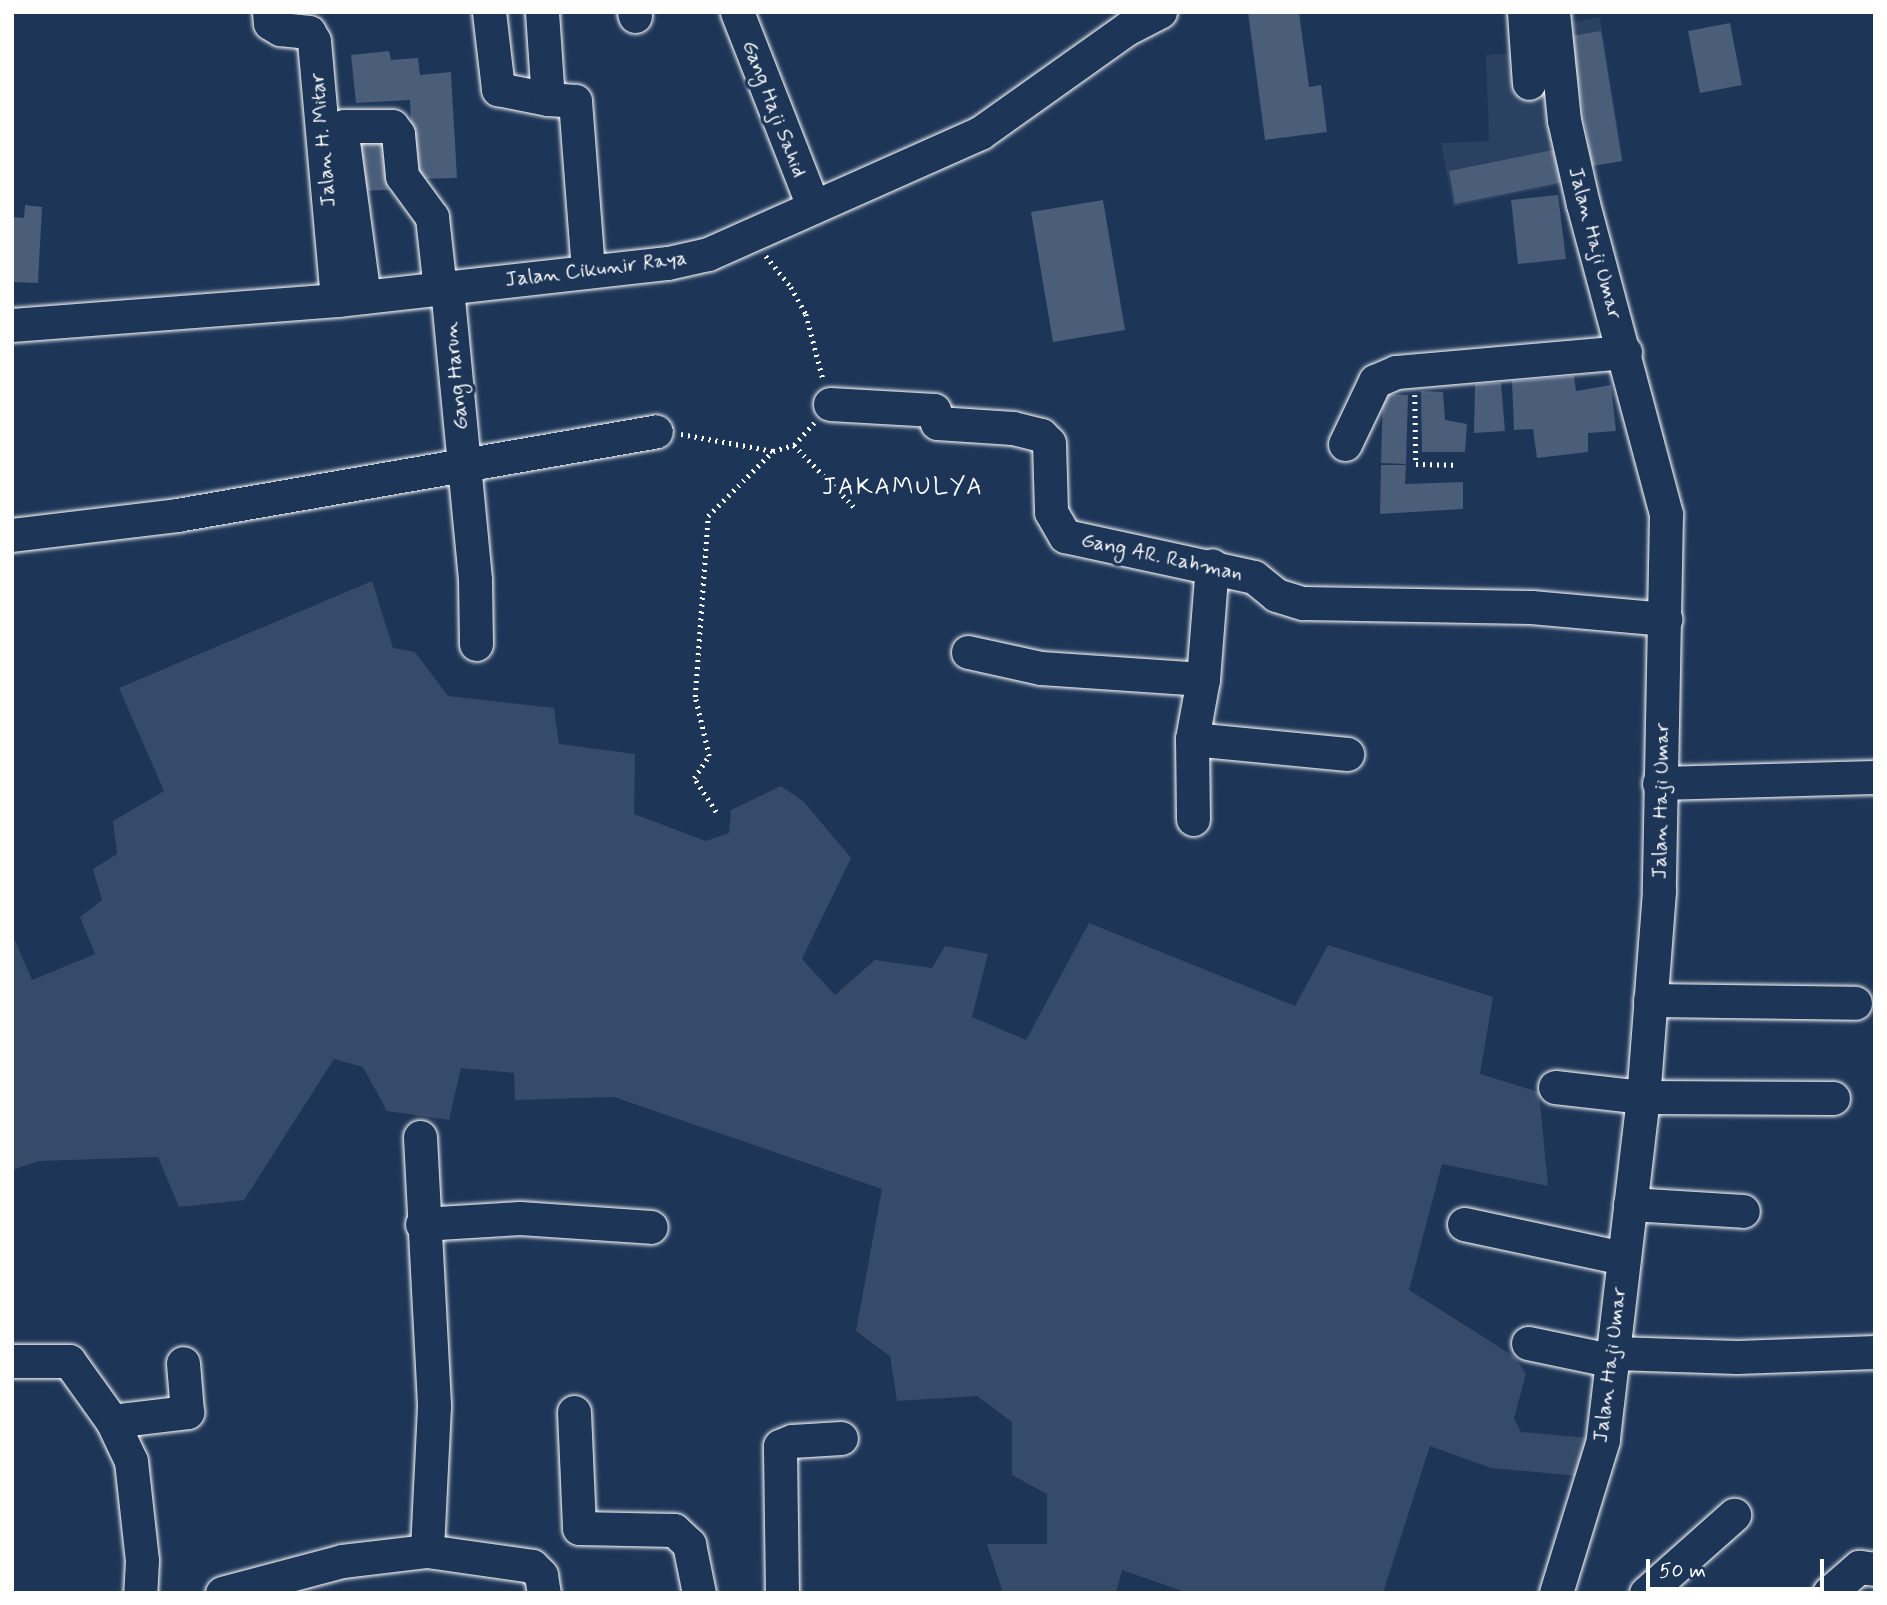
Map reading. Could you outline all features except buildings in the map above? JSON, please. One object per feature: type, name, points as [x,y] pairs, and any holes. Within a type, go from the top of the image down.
[{"type":"street","name":"Jalan H. Mitar","points":[[269,12],[270,23],[280,29],[309,32],[314,41],[350,299]]},
{"type":"street","points":[[489,12],[498,89],[548,99],[575,101],[589,271]]},
{"type":"street","points":[[542,12],[548,99]]},
{"type":"street","name":"Gang Haji Sahid","points":[[737,12],[813,206]]},
{"type":"street","name":"Jalan Cikunir Raya","points":[[12,325],[350,299],[689,259],[750,236],[990,127],[1128,28],[1160,12]]},
{"type":"street","points":[[1524,12],[1529,83]]},
{"type":"street","name":"Jalan Haji Umar","points":[[1553,12],[1576,216],[1625,352],[1666,514],[1659,891],[1643,1097],[1622,1258],[1614,1357],[1603,1440],[1562,1590]]},
{"type":"street","name":"Gang Harun","points":[[350,299],[342,134],[344,125],[392,126],[398,134],[402,176],[432,217],[464,465],[475,580],[476,644]]},
{"type":"street","points":[[1345,444],[1375,381],[1396,372],[1625,352]]},
{"type":"street","name":"Gang AR. Rahman","points":[[830,404],[934,410],[937,423],[1013,428],[1041,435],[1049,443],[1052,512],[1065,536],[1254,576],[1276,595],[1303,603],[1531,607],[1665,619]]},
{"type":"street","points":[[12,535],[177,514],[656,431]]},
{"type":"street","points":[[1192,819],[1192,739],[1203,679],[1212,565]]},
{"type":"street","points":[[968,652],[1041,668],[1203,679]]},
{"type":"street","points":[[1192,739],[1347,754]]},
{"type":"street","points":[[1659,783],[1875,777]]},
{"type":"street","points":[[1650,1000],[1855,1003]]},
{"type":"street","points":[[1555,1087],[1643,1097],[1833,1098]]},
{"type":"street","points":[[420,1137],[422,1224],[434,1406],[428,1551]]},
{"type":"street","points":[[1630,1205],[1743,1211]]},
{"type":"street","points":[[422,1224],[520,1219],[651,1227]]},
{"type":"street","points":[[1464,1224],[1622,1258]]},
{"type":"street","points":[[1528,1343],[1614,1357],[1737,1357],[1875,1352]]},
{"type":"street","points":[[12,1361],[69,1361],[112,1421],[131,1461],[142,1560],[140,1593]]},
{"type":"street","points":[[112,1421],[187,1412],[183,1363]]},
{"type":"street","points":[[574,1412],[579,1528],[674,1530],[689,1544],[699,1593]]},
{"type":"street","points":[[782,1593],[780,1447],[792,1441],[841,1438]]},
{"type":"street","points":[[1646,1593],[1734,1515]]},
{"type":"street","points":[[222,1593],[342,1561],[428,1551],[532,1566],[541,1575],[544,1593]]},
{"type":"street","points":[[1829,1593],[1859,1567],[1875,1569]]},
{"type":"path","points":[[716,812],[694,778],[709,756],[695,698],[708,516],[773,452],[794,445],[830,404],[806,314],[791,286],[750,236]]},
{"type":"path","points":[[1415,370],[1416,464],[1455,466]]},
{"type":"path","points":[[656,431],[773,452]]},
{"type":"path","points":[[794,445],[856,509]]},
{"type":"shaded area","points":[[1600,17],[1623,161],[1566,171],[1565,184],[1453,207],[1441,143],[1489,141],[1486,55],[1513,53],[1558,25]]},
{"type":"shaded area","points":[[372,581],[393,648],[415,652],[448,696],[554,708],[559,744],[635,754],[634,814],[706,841],[729,833],[731,810],[781,786],[804,802],[851,858],[802,959],[835,995],[875,960],[932,968],[945,946],[988,954],[972,1017],[1026,1040],[1089,923],[1295,1006],[1328,945],[1493,997],[1480,1074],[1539,1092],[1548,1186],[1442,1164],[1409,1290],[1515,1357],[1526,1374],[1514,1418],[1521,1432],[1590,1438],[1580,1476],[1491,1468],[1430,1446],[1383,1593],[1188,1593],[1122,1570],[1116,1593],[1003,1593],[987,1544],[1047,1544],[1047,1494],[1012,1475],[1012,1422],[977,1396],[897,1401],[890,1356],[856,1331],[882,1189],[614,1097],[515,1100],[514,1073],[461,1068],[449,1120],[387,1111],[363,1067],[334,1059],[244,1200],[179,1207],[158,1157],[39,1161],[12,1170],[12,934],[32,980],[95,954],[80,917],[102,900],[93,869],[117,854],[113,821],[164,791],[119,688]]},
{"type":"district","name":"JAKAMULYA","points":[[903,488]]}]
